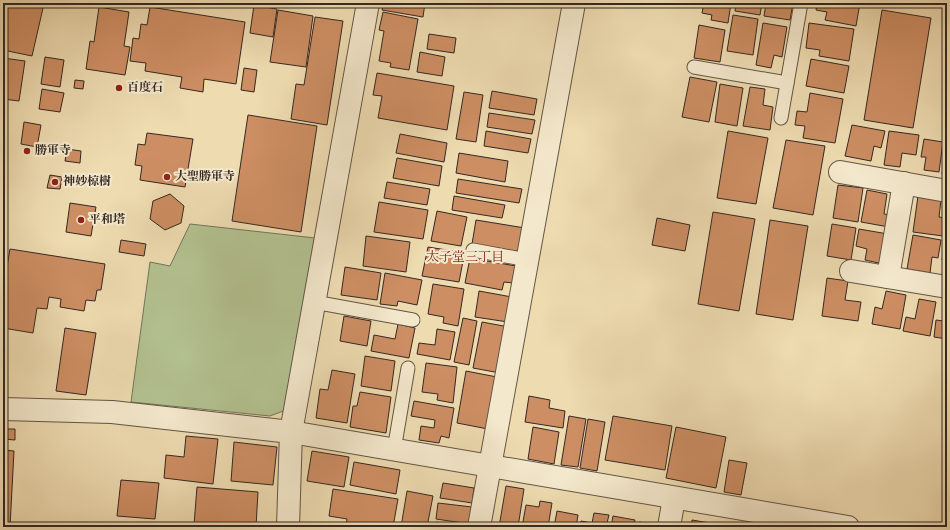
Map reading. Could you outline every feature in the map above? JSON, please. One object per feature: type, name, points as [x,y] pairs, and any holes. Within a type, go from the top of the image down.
[{"type":"street","points":[[288,527],[291,432],[368,3]]},
{"type":"street","points":[[479,527],[574,3]]},
{"type":"street","points":[[840,172],[947,191]]},
{"type":"street","points":[[888,277],[904,183]]},
{"type":"street","points":[[851,271],[947,287]]},
{"type":"street","points":[[3,409],[112,412],[291,432],[840,526]]},
{"type":"street","points":[[669,527],[674,498]]},
{"type":"lane","points":[[781,118],[801,3]]},
{"type":"lane","points":[[694,67],[787,83]]},
{"type":"lane","points":[[473,250],[527,260]]},
{"type":"lane","points":[[314,302],[413,320]]},
{"type":"lane","points":[[394,450],[408,368]]},
{"type":"green space","points":[[190,224],[315,238],[286,410],[270,416],[131,402],[150,262],[170,266]]},
{"type":"building","points":[[5,3],[23,3],[43,8],[32,56],[3,50],[3,13]]},
{"type":"building","points":[[189,3],[213,3],[212,7]]},
{"type":"building","points":[[384,3],[425,3],[423,17],[382,10]]},
{"type":"building","points":[[704,3],[731,3],[728,23],[711,20],[712,15],[702,13]]},
{"type":"building","points":[[736,3],[762,3],[760,15],[735,11]]},
{"type":"building","points":[[766,3],[793,3],[790,20],[764,16]]},
{"type":"building","points":[[817,3],[860,3],[856,26],[825,20],[827,12],[816,10]]},
{"type":"building","points":[[254,5],[277,9],[273,37],[250,33]]},
{"type":"building","points":[[99,7],[129,12],[124,46],[130,47],[125,75],[86,69],[90,41],[94,42]]},
{"type":"building","points":[[150,7],[245,22],[236,84],[204,79],[203,92],[180,88],[182,77],[145,71],[146,63],[130,61],[133,38],[139,39],[141,24],[147,25]]},
{"type":"building","points":[[278,10],[313,16],[306,67],[270,62]]},
{"type":"building","points":[[882,10],[931,18],[913,128],[864,120]]},
{"type":"building","points":[[383,12],[418,19],[409,70],[390,67],[391,63],[379,61],[384,31],[379,30]]},
{"type":"building","points":[[733,15],[758,19],[753,55],[727,51]]},
{"type":"building","points":[[315,17],[343,21],[327,125],[291,119],[296,84],[304,85]]},
{"type":"building","points":[[763,23],[787,27],[782,57],[774,55],[771,68],[756,65]]},
{"type":"building","points":[[809,23],[854,29],[849,61],[819,56],[820,50],[806,48]]},
{"type":"building","points":[[699,25],[725,30],[720,62],[694,58]]},
{"type":"building","points":[[429,34],[456,38],[454,53],[427,49]]},
{"type":"building","points":[[420,52],[445,57],[442,76],[417,72]]},
{"type":"building","points":[[45,57],[64,60],[60,87],[41,84]]},
{"type":"building","points":[[3,58],[25,61],[19,101],[3,99]]},
{"type":"building","points":[[811,59],[849,66],[844,93],[806,86]]},
{"type":"building","points":[[244,68],[257,70],[254,92],[241,90]]},
{"type":"building","points":[[377,73],[454,86],[447,130],[378,118],[382,96],[373,95]]},
{"type":"building","points":[[690,77],[717,82],[709,122],[682,117]]},
{"type":"building","points":[[75,80],[84,81],[83,89],[74,88]]},
{"type":"building","points":[[720,84],[743,88],[737,126],[715,122]]},
{"type":"building","points":[[750,87],[765,89],[763,105],[773,107],[770,130],[743,126]]},
{"type":"building","points":[[42,89],[64,93],[60,112],[39,109]]},
{"type":"building","points":[[492,91],[537,99],[534,115],[489,108]]},
{"type":"building","points":[[464,92],[483,95],[476,142],[456,139]]},
{"type":"building","points":[[810,93],[843,99],[835,143],[803,138],[805,126],[795,125],[797,111],[807,112]]},
{"type":"building","points":[[489,113],[535,120],[532,134],[487,127]]},
{"type":"building","points":[[248,115],[317,126],[301,232],[232,221]]},
{"type":"building","points":[[24,122],[41,125],[37,147],[21,144]]},
{"type":"building","points":[[852,125],[885,131],[881,148],[874,146],[871,161],[845,156]]},
{"type":"building","points":[[486,131],[531,139],[528,153],[484,146]]},
{"type":"building","points":[[728,131],[768,138],[756,204],[717,198]]},
{"type":"building","points":[[889,131],[919,135],[916,155],[902,153],[900,167],[884,165]]},
{"type":"building","points":[[147,133],[193,139],[185,187],[140,180],[142,166],[135,165],[138,144],[145,145]]},
{"type":"building","points":[[400,134],[447,143],[444,162],[396,153]]},
{"type":"building","points":[[924,139],[943,142],[939,172],[924,170],[926,157],[921,157]]},
{"type":"building","points":[[786,140],[825,146],[813,215],[773,208]]},
{"type":"building","points":[[947,145],[947,175],[942,174]]},
{"type":"building","points":[[67,149],[81,151],[80,163],[65,161]]},
{"type":"building","points":[[459,153],[508,161],[505,182],[456,173]]},
{"type":"building","points":[[397,158],[442,166],[439,186],[393,178]]},
{"type":"building","name":"神妙椋樹","points":[[50,175],[62,177],[60,189],[47,188]]},
{"type":"building","points":[[458,179],[522,189],[519,203],[456,193]]},
{"type":"building","points":[[387,182],[430,189],[427,205],[384,198]]},
{"type":"building","points":[[838,185],[863,188],[858,222],[833,218]]},
{"type":"building","points":[[867,190],[887,194],[884,214],[891,215],[889,227],[861,222]]},
{"type":"building","points":[[170,194],[184,206],[181,223],[165,230],[150,219],[153,201]]},
{"type":"building","points":[[454,196],[505,205],[502,218],[452,210]]},
{"type":"building","points":[[918,196],[941,200],[939,217],[946,218],[943,236],[913,232]]},
{"type":"building","points":[[379,202],[428,210],[423,239],[374,232]]},
{"type":"building","name":"平和塔","points":[[70,203],[96,207],[91,236],[66,232]]},
{"type":"building","points":[[437,211],[467,217],[461,246],[431,241]]},
{"type":"building","points":[[713,212],[755,219],[739,311],[698,304]]},
{"type":"building","points":[[657,218],[690,225],[685,251],[652,245]]},
{"type":"building","points":[[476,220],[525,228],[521,252],[472,244]]},
{"type":"building","points":[[770,220],[808,226],[793,320],[756,314]]},
{"type":"building","points":[[832,224],[856,228],[851,260],[827,256]]},
{"type":"building","points":[[859,229],[888,234],[883,264],[865,260],[867,249],[856,246]]},
{"type":"building","points":[[913,235],[941,240],[938,258],[932,257],[930,273],[907,269]]},
{"type":"building","points":[[366,236],[410,242],[406,272],[363,266]]},
{"type":"building","points":[[121,240],[146,244],[144,256],[119,252]]},
{"type":"building","points":[[945,241],[947,241],[947,260],[942,260]]},
{"type":"building","points":[[428,247],[453,251],[452,258],[463,261],[459,282],[422,276]]},
{"type":"building","points":[[10,249],[105,264],[101,290],[97,290],[95,301],[86,300],[84,311],[60,307],[61,299],[49,297],[47,309],[37,308],[33,333],[3,328],[3,290]]},
{"type":"building","points":[[470,258],[516,266],[513,283],[504,282],[502,290],[465,283]]},
{"type":"building","points":[[345,267],[381,273],[377,300],[341,295]]},
{"type":"building","points":[[385,273],[422,280],[417,305],[398,301],[397,306],[380,304]]},
{"type":"building","points":[[827,278],[848,281],[845,300],[861,302],[858,321],[822,316]]},
{"type":"building","points":[[433,284],[464,289],[458,326],[443,323],[444,317],[428,314]]},
{"type":"building","points":[[479,291],[512,297],[508,322],[475,317]]},
{"type":"building","points":[[886,291],[906,295],[900,329],[872,324],[875,307],[882,309]]},
{"type":"building","points":[[919,299],[936,302],[930,336],[903,331],[906,317],[915,319]]},
{"type":"building","points":[[947,303],[947,339],[934,337],[936,320],[944,321]]},
{"type":"building","points":[[344,316],[371,321],[367,346],[340,341]]},
{"type":"building","points":[[463,318],[477,321],[469,365],[454,362]]},
{"type":"building","points":[[482,322],[509,327],[500,373],[473,368]]},
{"type":"building","points":[[398,324],[415,328],[409,358],[371,351],[374,335],[395,339]]},
{"type":"building","points":[[65,328],[96,333],[86,395],[56,391]]},
{"type":"building","points":[[437,329],[455,332],[450,360],[417,354],[419,343],[435,345]]},
{"type":"building","points":[[365,356],[395,361],[391,391],[361,386]]},
{"type":"building","points":[[426,363],[457,367],[453,403],[437,400],[438,394],[422,392]]},
{"type":"building","points":[[332,370],[355,374],[347,423],[316,418],[320,389],[328,390]]},
{"type":"building","points":[[466,371],[497,377],[488,429],[457,423]]},
{"type":"building","points":[[360,392],[391,397],[386,433],[350,427],[353,406],[357,406]]},
{"type":"building","points":[[529,396],[550,400],[549,408],[565,411],[563,428],[525,422]]},
{"type":"building","points":[[414,401],[454,408],[449,438],[441,436],[439,443],[419,440],[421,426],[434,428],[435,420],[411,416]]},
{"type":"building","points":[[569,416],[586,419],[578,467],[561,465]]},
{"type":"building","points":[[613,416],[672,426],[665,470],[605,460]]},
{"type":"building","points":[[588,419],[605,422],[597,471],[580,468]]},
{"type":"building","points":[[533,427],[559,432],[554,464],[528,459]]},
{"type":"building","points":[[676,427],[726,437],[716,488],[666,478]]},
{"type":"building","points":[[3,429],[15,429],[15,440],[3,439]]},
{"type":"building","points":[[186,436],[218,439],[213,484],[164,478],[166,455],[184,457]]},
{"type":"building","points":[[234,442],[277,447],[273,485],[231,481]]},
{"type":"building","points":[[3,450],[14,451],[10,527],[3,527]]},
{"type":"building","points":[[312,451],[349,457],[344,487],[307,481]]},
{"type":"building","points":[[729,460],[747,463],[741,495],[724,492]]},
{"type":"building","points":[[354,462],[400,470],[396,494],[350,485]]},
{"type":"building","points":[[121,480],[159,483],[155,519],[117,516]]},
{"type":"building","points":[[443,483],[474,488],[472,503],[440,498]]},
{"type":"building","points":[[506,486],[524,489],[518,527],[499,527]]},
{"type":"building","points":[[197,487],[258,492],[256,527],[213,527],[194,525]]},
{"type":"building","points":[[333,489],[398,499],[393,527],[346,526],[347,519],[329,516]]},
{"type":"building","points":[[407,491],[433,496],[427,527],[401,527]]},
{"type":"building","points":[[540,501],[552,503],[548,527],[522,527],[526,505],[539,507]]},
{"type":"building","points":[[438,503],[472,507],[470,524],[436,519]]},
{"type":"building","points":[[557,511],[578,515],[576,527],[554,527]]},
{"type":"building","points":[[594,513],[609,515],[606,527],[580,527],[581,521],[592,523]]},
{"type":"building","points":[[613,516],[635,520],[634,527],[611,527]]},
{"type":"building","points":[[692,520],[722,525],[722,527],[691,527]]},
{"type":"building","points":[[436,522],[468,527],[435,527]]},
{"type":"building","points":[[639,522],[659,525],[659,527],[638,527]]},
{"type":"building","points":[[109,523],[137,527],[109,527]]},
{"type":"place","name":"百度石","points":[[119,88]]},
{"type":"place","name":"勝軍寺","points":[[27,151]]},
{"type":"place","name":"大聖勝軍寺","points":[[167,177]]},
{"type":"place","name":"神妙椋樹","points":[[55,182]]},
{"type":"place","name":"平和塔","points":[[81,220]]},
{"type":"district","name":"太子堂三丁目","points":[[465,257]]}]
